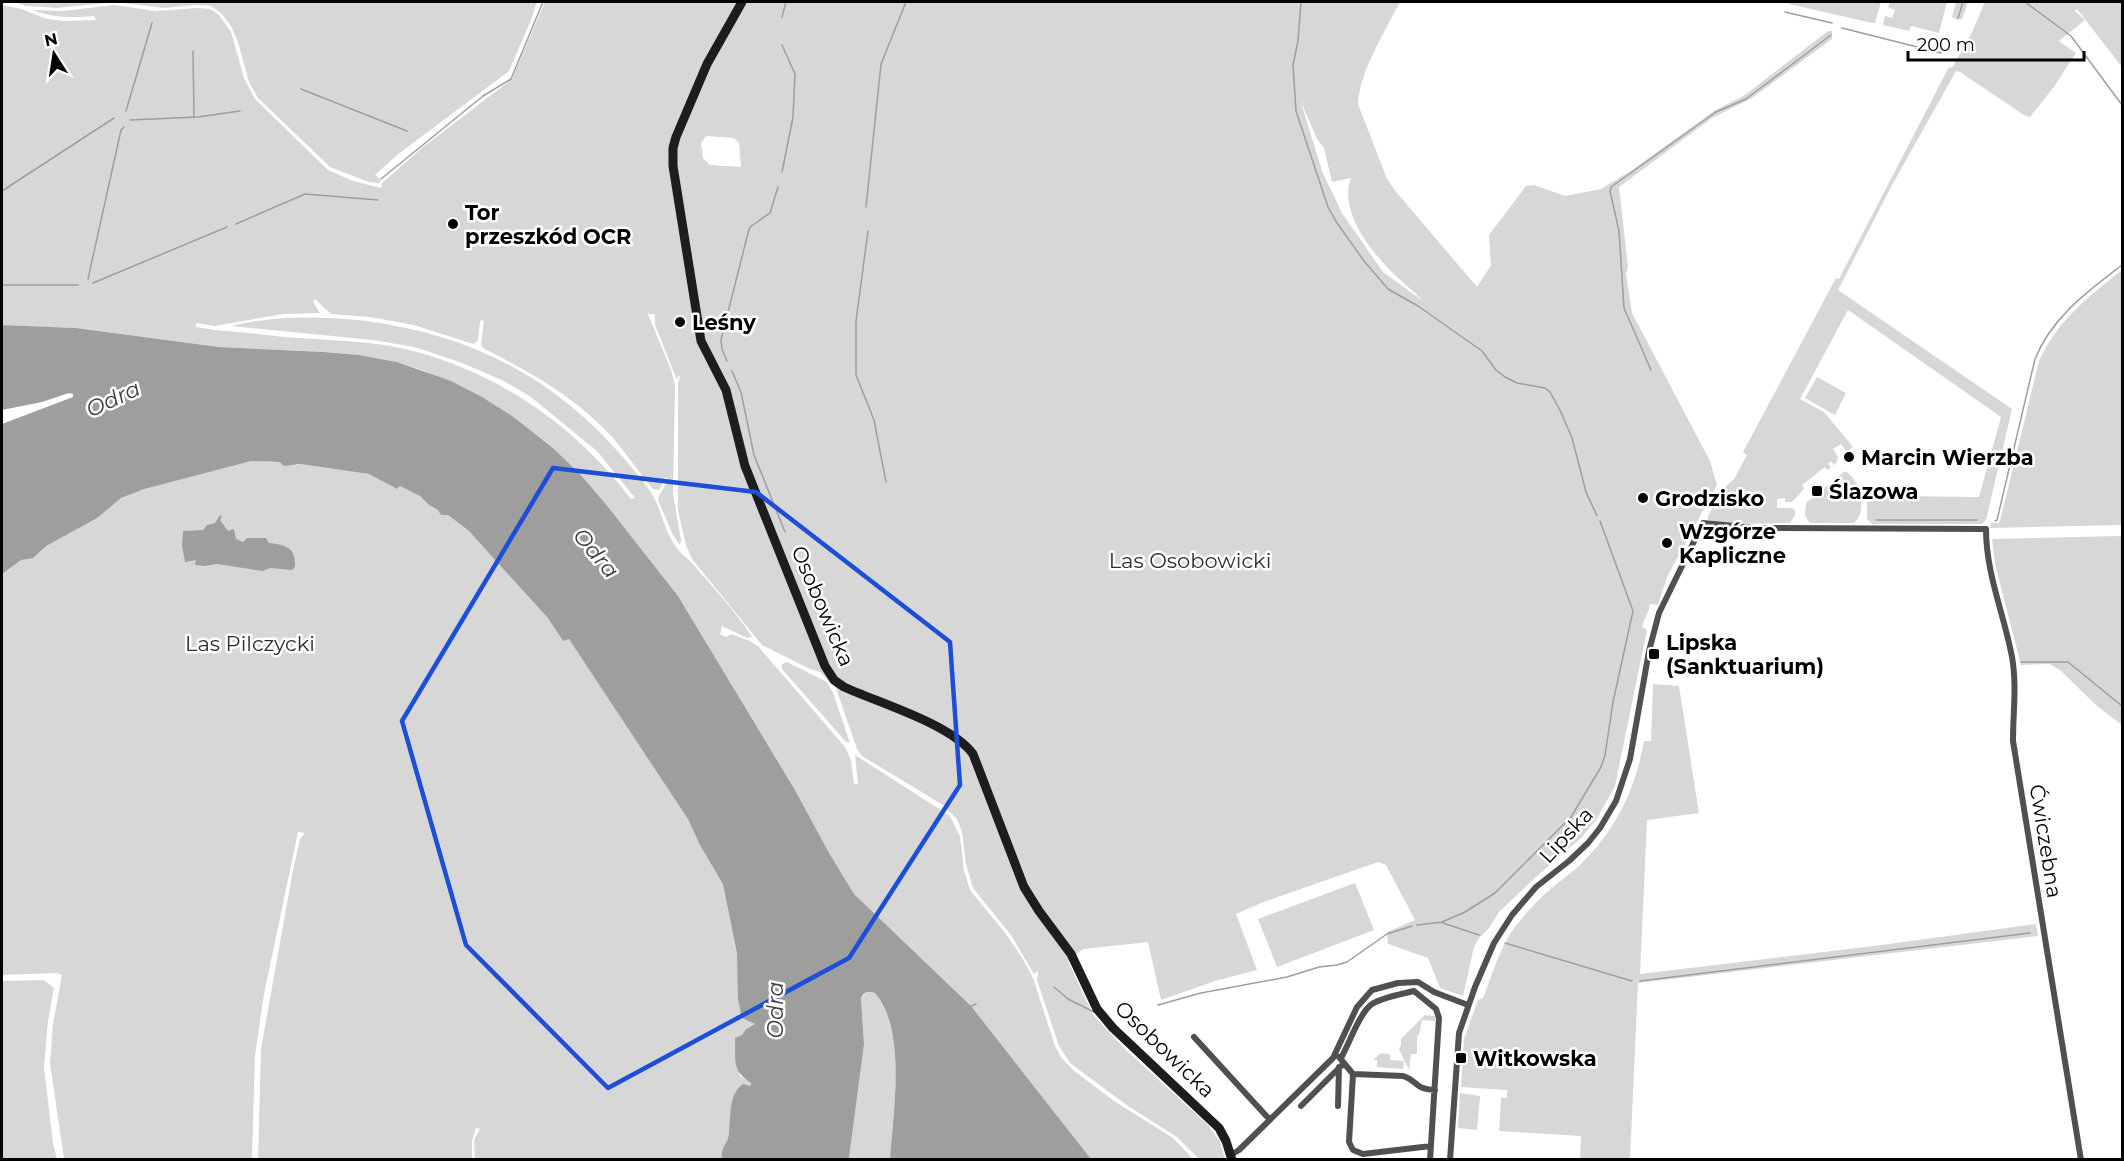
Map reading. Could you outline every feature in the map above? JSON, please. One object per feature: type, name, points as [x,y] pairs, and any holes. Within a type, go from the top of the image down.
[{"type":"street","name":"Osobowicka","points":[[742,2],[707,64],[673,148],[673,166],[701,341],[726,390],[745,466],[823,662],[834,680],[843,687],[951,733],[969,748],[1024,887],[1035,906],[1071,954],[1097,1009],[1124,1039],[1215,1124],[1224,1136],[1231,1157]]},
{"type":"street","name":"Ćwiczebna","points":[[1702,523],[1755,528],[1986,529],[1989,569],[2012,658],[2013,741],[2081,1160]]},
{"type":"street","name":"Lipska","points":[[1450,1160],[1459,1033],[1468,1005],[1490,950],[1512,915],[1536,887],[1588,843],[1616,801],[1630,759],[1649,651],[1659,613],[1702,523]]},
{"type":"street","points":[[1338,1106],[1340,1061],[1357,1007],[1367,993],[1377,988],[1418,982],[1434,992],[1468,1005]]},
{"type":"street","points":[[1301,1106],[1340,1061],[1369,1006],[1375,1002],[1416,992],[1436,1009],[1438,1015],[1431,1160]]},
{"type":"street","points":[[1194,1037],[1270,1120]]},
{"type":"street","points":[[1231,1157],[1270,1120],[1340,1061]]},
{"type":"street","points":[[1340,1061],[1353,1074],[1403,1076],[1421,1088],[1435,1090]]},
{"type":"street","points":[[1353,1074],[1350,1142],[1353,1150],[1363,1154],[1431,1146]]},
{"type":"highlighted area","points":[[553,468],[756,492],[950,642],[960,785],[849,958],[608,1088],[466,945],[402,721]]},
{"type":"green space","points":[[16,2],[116,2],[57,8],[25,6]]},
{"type":"green space","points":[[116,2],[537,2],[509,71],[397,155],[375,175],[380,179],[380,183],[369,182],[330,167],[258,98],[249,82],[231,26],[221,13],[211,6],[164,8]]},
{"type":"green space","name":"Las Osobowicki","points":[[545,2],[1400,2],[1368,65],[1358,104],[1387,179],[1477,287],[1491,265],[1489,235],[1526,186],[1534,185],[1565,196],[1601,189],[1632,170],[1714,111],[1745,95],[1828,31],[1832,31],[1832,39],[1752,98],[1712,118],[1619,187],[1628,267],[1626,274],[1632,313],[1710,461],[1717,485],[1667,577],[1658,605],[1650,604],[1643,624],[1642,627],[1647,630],[1615,786],[1597,819],[1581,838],[1499,912],[1489,928],[1479,938],[1474,947],[1463,996],[1440,988],[1428,958],[1388,944],[1387,932],[1415,920],[1386,865],[1378,862],[1236,914],[1257,970],[1215,981],[1161,1000],[1148,942],[1083,949],[1068,961],[1093,1015],[1126,1050],[1207,1124],[1220,1141],[1225,1159],[1199,1159],[1177,1137],[1128,1106],[1070,1063],[1059,1046],[1037,980],[1038,971],[1034,974],[1011,935],[973,888],[966,864],[962,832],[957,819],[943,805],[862,756],[857,749],[836,688],[820,672],[762,645],[692,559],[686,545],[678,511],[678,383],[680,377],[678,375],[677,380],[655,325],[655,314],[648,314],[675,385],[673,494],[680,545],[673,535],[658,500],[667,478],[664,478],[659,490],[653,489],[613,438],[584,410],[535,376],[483,348],[481,345],[484,320],[480,321],[478,341],[473,344],[414,325],[370,317],[331,314],[315,299],[313,302],[320,313],[283,314],[215,326],[196,323],[196,327],[214,330],[386,345],[445,361],[506,389],[534,407],[586,449],[631,499],[635,498],[597,451],[531,397],[502,380],[415,347],[373,340],[231,326],[282,318],[332,318],[366,321],[442,337],[477,350],[542,385],[572,407],[600,433],[648,488],[670,537],[678,549],[724,599],[752,637],[747,638],[722,626],[720,634],[726,637],[731,634],[758,646],[845,747],[851,760],[854,784],[858,784],[855,755],[950,816],[960,836],[964,871],[970,890],[1006,934],[1024,961],[1033,978],[1055,1046],[1061,1057],[1073,1070],[1114,1101],[1173,1138],[1193,1159],[1091,1159],[971,1006],[854,894],[795,790],[678,596],[580,474],[554,449],[515,418],[422,370],[397,362],[359,355],[219,347],[76,328],[2,325],[2,5],[21,9],[47,19],[63,21],[96,20],[94,16],[63,17],[32,10],[63,11],[114,5],[156,11],[210,9],[219,15],[231,32],[244,78],[255,99],[328,170],[353,181],[381,188],[382,183],[422,148],[512,79]],"holes":[[[1301,102],[1317,139],[1324,148],[1332,182],[1351,178],[1348,190],[1349,202],[1352,215],[1365,239],[1389,269],[1423,301],[1383,272],[1342,213],[1322,171]],[[706,136],[734,138],[739,143],[741,167],[710,165],[703,158],[701,143]]]},
{"type":"green space","points":[[1790,2],[1881,2],[1875,23],[1872,23],[1789,4]]},
{"type":"green space","points":[[1890,2],[1947,2],[1939,33],[1911,26],[1909,31],[1883,25],[1885,16],[1892,18],[1895,10],[1888,7]]},
{"type":"green space","points":[[1956,2],[1968,2],[1962,19],[1958,20],[1952,17]]},
{"type":"green space","points":[[1985,2],[2122,2],[2122,67],[2077,9],[2075,11],[2085,20],[2059,41],[2076,53],[2030,117],[1956,71],[1891,187],[1838,290],[2012,409],[1986,520],[1982,524],[1872,524],[1867,519],[1867,500],[1872,495],[1893,493],[1893,496],[1979,497],[2001,417],[1848,310],[1800,399],[1824,412],[1853,447],[1847,452],[1841,444],[1833,449],[1838,457],[1837,462],[1834,465],[1831,461],[1828,464],[1831,467],[1828,470],[1825,467],[1802,485],[1804,489],[1792,502],[1785,502],[1785,498],[1777,499],[1777,508],[1795,510],[1790,523],[1731,524],[1708,520],[1723,489],[1734,479],[1747,455],[1743,452],[1836,278],[1839,279],[1949,67],[1952,68],[1972,32]]},
{"type":"green space","points":[[2122,270],[2122,525],[1990,528],[1991,523],[1999,523],[2001,517],[2039,361],[2046,347],[2074,311]]},
{"type":"green space","points":[[1817,377],[1846,393],[1835,415],[1805,398]]},
{"type":"green space","name":"Las Pilczycki","points":[[252,461],[300,464],[369,474],[397,489],[400,486],[420,496],[429,505],[448,515],[469,531],[575,643],[674,790],[724,882],[737,939],[743,1018],[755,1024],[737,1038],[740,1076],[751,1083],[730,1136],[724,1159],[475,1159],[474,1140],[480,1129],[476,1128],[472,1141],[472,1159],[258,1159],[261,1049],[293,870],[300,839],[305,833],[298,832],[264,994],[255,1055],[252,1159],[64,1159],[50,1063],[53,1024],[62,975],[57,973],[2,975],[2,550],[156,483],[224,465]]},
{"type":"green space","points":[[1845,471],[1851,475],[1859,488],[1862,504],[1858,518],[1854,523],[1810,523],[1805,516],[1806,503]]},
{"type":"green space","points":[[2122,536],[2122,725],[2097,706],[2060,670],[2050,664],[2021,665],[1995,564],[1992,539]]},
{"type":"green space","points":[[787,662],[827,682],[850,743],[846,742],[782,669],[782,664]]},
{"type":"green space","points":[[1653,684],[1679,686],[1699,813],[1647,820],[1640,974],[2036,924],[2038,936],[1638,983],[1630,1159],[1580,1159],[1581,1136],[1499,1131],[1501,1098],[1507,1098],[1507,1090],[1461,1087],[1464,1039],[1478,1000],[1483,998],[1501,952],[1515,927],[1543,896],[1591,853],[1622,809],[1635,777],[1644,741],[1651,741]]},
{"type":"green space","points":[[1355,883],[1374,930],[1277,967],[1258,919]]},
{"type":"green space","points":[[44,980],[54,988],[48,1021],[44,1067],[57,1159],[2,1159],[2,981]]},
{"type":"green space","points":[[870,992],[875,993],[885,1010],[895,1050],[895,1095],[890,1159],[849,1160],[864,1044],[861,998]]},
{"type":"green space","points":[[1425,1015],[1435,1016],[1435,1021],[1422,1020],[1417,1036],[1417,1054],[1411,1054],[1409,1070],[1399,1049],[1401,1039]]},
{"type":"green space","points":[[1381,1053],[1390,1054],[1390,1060],[1404,1061],[1403,1069],[1377,1067],[1377,1060],[1373,1060]]},
{"type":"green space","points":[[1460,1093],[1480,1096],[1477,1130],[1458,1128]]},
{"type":"water","name":"Odra","points":[[2,325],[76,328],[219,347],[359,355],[397,362],[451,381],[515,418],[554,449],[580,474],[678,596],[795,790],[854,894],[971,1006],[1091,1159],[890,1159],[895,1096],[895,1050],[885,1009],[875,993],[870,992],[865,993],[861,998],[864,1044],[849,1159],[722,1159],[735,1094],[743,1084],[750,1086],[751,1083],[737,1069],[735,1038],[755,1024],[742,1018],[738,999],[737,953],[723,884],[688,819],[569,639],[563,641],[548,618],[469,531],[448,515],[441,515],[420,496],[400,486],[397,489],[369,474],[300,464],[284,466],[280,462],[251,461],[144,489],[121,498],[97,518],[46,546],[33,558],[21,560],[2,574],[2,424],[73,397],[73,394],[69,393],[42,402],[2,410]]},
{"type":"water","points":[[220,515],[222,516],[220,520],[228,531],[234,529],[236,539],[243,542],[247,538],[266,538],[269,543],[285,546],[294,556],[295,567],[292,570],[270,568],[263,571],[217,564],[195,565],[196,560],[185,562],[182,546],[183,531],[203,530],[207,525],[215,523]]},
{"type":"waterway","points":[[381,179],[483,96],[511,79],[543,2]]},
{"type":"waterway","points":[[782,17],[786,2]]},
{"type":"waterway","points":[[866,207],[881,64],[906,2]]},
{"type":"waterway","points":[[1301,2],[1298,41],[1293,65],[1296,111],[1328,207],[1337,223],[1364,261],[1388,289],[1418,306],[1482,351],[1496,370],[1505,377],[1517,383],[1545,388],[1550,392],[1572,438],[1586,492],[1597,516]]},
{"type":"waterway","points":[[1958,18],[1963,2]]},
{"type":"waterway","points":[[2025,2],[2071,36],[2122,105]]},
{"type":"waterway","points":[[1785,12],[1832,23]]},
{"type":"waterway","points":[[126,111],[152,23]]},
{"type":"waterway","points":[[1842,28],[1941,53]]},
{"type":"waterway","points":[[1651,370],[1624,308],[1619,231],[1611,187],[1716,112],[1746,99],[1831,35]]},
{"type":"waterway","points":[[782,45],[795,74],[793,117],[782,172]]},
{"type":"waterway","points":[[193,51],[194,116]]},
{"type":"waterway","points":[[301,89],[407,131]]},
{"type":"waterway","points":[[130,120],[198,117],[240,111]]},
{"type":"waterway","points":[[2,191],[114,118]]},
{"type":"waterway","points":[[88,279],[121,130],[124,127]]},
{"type":"waterway","points":[[727,361],[721,340],[748,233],[750,227],[770,213],[778,187]]},
{"type":"waterway","points":[[236,224],[305,194],[378,200]]},
{"type":"waterway","points":[[93,283],[227,227]]},
{"type":"waterway","points":[[868,231],[856,321],[856,375],[874,420],[886,482]]},
{"type":"waterway","points":[[1995,521],[2035,359],[2042,344],[2072,306],[2122,265]]},
{"type":"waterway","points":[[2,285],[78,285]]},
{"type":"waterway","points":[[732,371],[741,392],[754,455],[785,532]]},
{"type":"waterway","points":[[1876,520],[1977,520]]},
{"type":"waterway","points":[[1417,925],[1442,922],[1465,912],[1495,893],[1571,817],[1601,767],[1633,611],[1600,521]]},
{"type":"waterway","points":[[2021,662],[2068,662],[2122,706]]},
{"type":"waterway","points":[[1443,923],[1479,935]]},
{"type":"waterway","points":[[1158,1005],[1201,993],[1287,977],[1319,967],[1347,962],[1387,934],[1412,926]]},
{"type":"waterway","points":[[1640,981],[2030,933]]},
{"type":"waterway","points":[[1505,943],[1632,981]]},
{"type":"waterway","points":[[1054,987],[1068,999],[1094,1012]]},
{"type":"waterway","points":[[971,1006],[976,1004]]},
{"type":"place","name":"Tor przeszkód OCR","points":[[453,224]]},
{"type":"place","name":"Leśny","points":[[680,322]]},
{"type":"place","name":"Marcin Wierzba","points":[[1849,457]]},
{"type":"place","name":"Ślazowa","points":[[1817,491]]},
{"type":"place","name":"Grodzisko","points":[[1643,498]]},
{"type":"place","name":"Wzgórze Kapliczne","points":[[1667,543]]},
{"type":"place","name":"Lipska (Sanktuarium)","points":[[1654,654]]},
{"type":"place","name":"Witkowska","points":[[1461,1058]]}]
